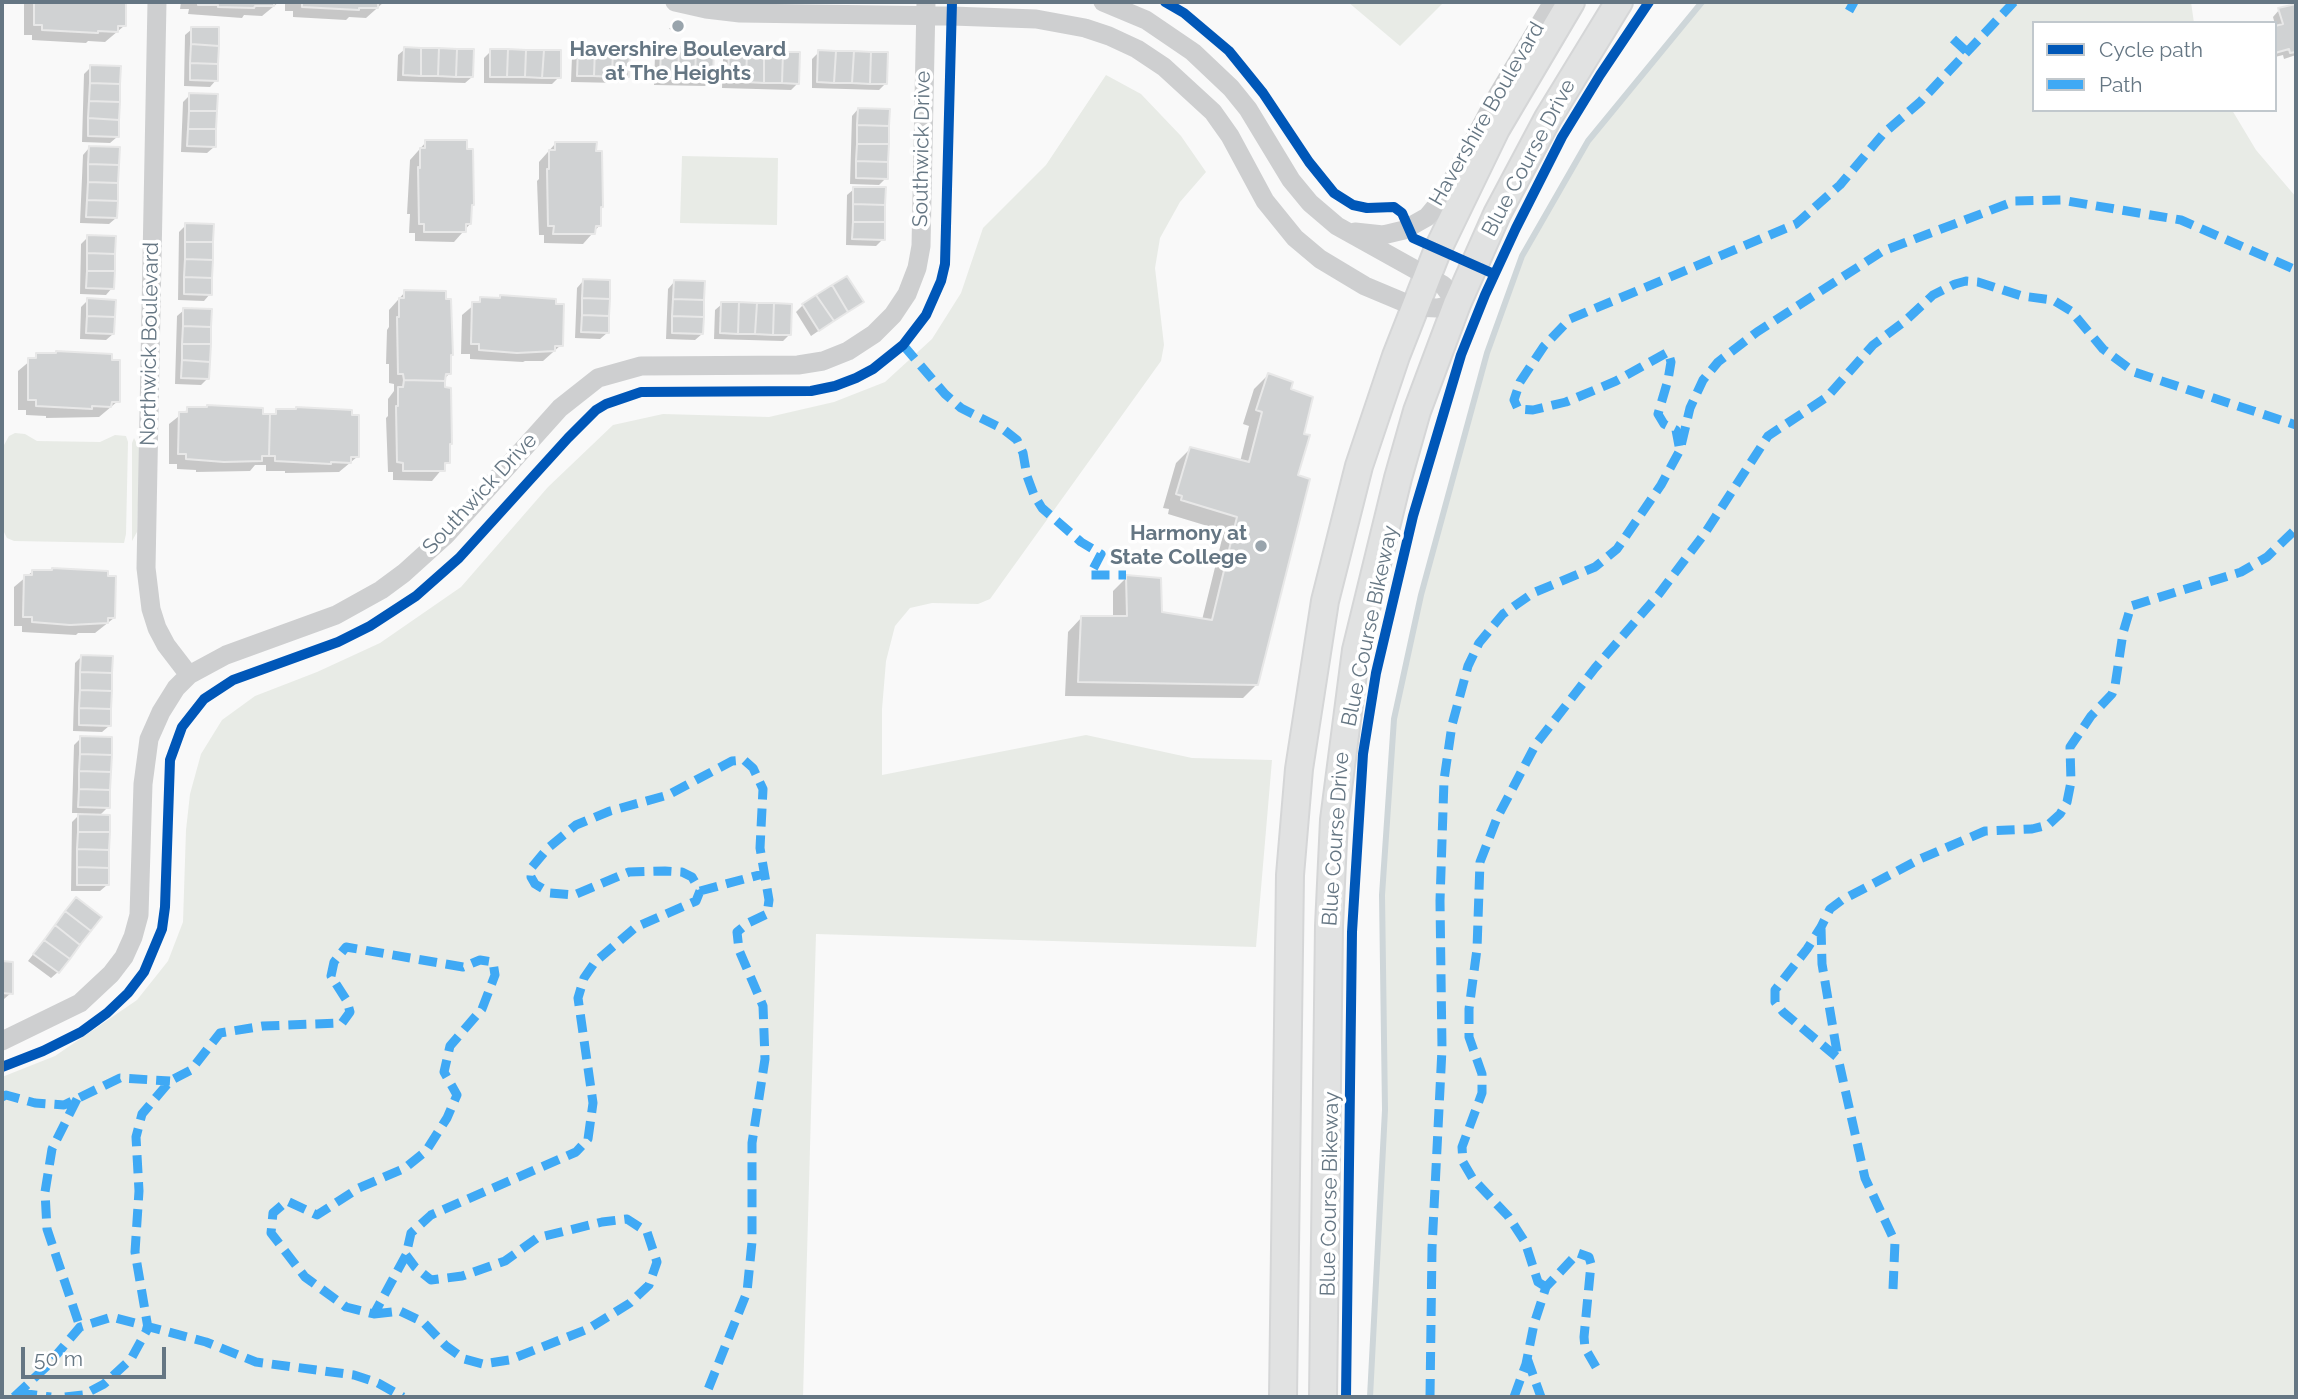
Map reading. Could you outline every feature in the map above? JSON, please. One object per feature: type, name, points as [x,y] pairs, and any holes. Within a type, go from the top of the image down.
[{"type":"main road","name":"Blue Course Drive","points":[[1283,1397],[1290,875],[1299,768],[1325,601],[1340,536],[1377,410],[1427,276],[1496,130],[1571,2]]},
{"type":"main road","name":"Blue Course Drive","points":[[1323,1397],[1329,926],[1334,820],[1356,650],[1417,411],[1457,304],[1497,214],[1548,118],[1619,2]]},
{"type":"street","name":"Northwick Boulevard","points":[[157,2],[146,568],[151,609],[157,628],[166,645],[189,675]]},
{"type":"street","points":[[675,2],[740,13],[926,9],[1060,22],[1109,36],[1164,67],[1213,112],[1230,136],[1265,201],[1295,238],[1320,259],[1364,286],[1415,307],[1457,304]]},
{"type":"street","name":"Havershire Boulevard","points":[[1103,2],[1146,20],[1170,34],[1212,69],[1248,109],[1291,180],[1310,202],[1337,226],[1443,285],[1457,304]]},
{"type":"street","name":"Havershire Boulevard","points":[[1337,226],[1360,233],[1384,235],[1404,230],[1427,217],[1442,199],[1498,94],[1553,2]]},
{"type":"street","name":"Southwick Drive","points":[[2,1041],[80,1003],[111,974],[124,957],[139,915],[143,784],[149,738],[160,712],[176,688],[189,675],[226,655],[336,615],[381,590],[446,535],[560,408],[599,378],[621,370],[648,366],[822,361],[848,351],[874,334],[893,316],[907,294],[917,268],[921,246],[926,9]]},
{"type":"shaded area","points":[[1348,2],[1444,2],[1400,46]]},
{"type":"shaded area","points":[[1702,2],[2191,2],[2194,21],[2032,21],[2032,112],[2233,112],[2256,150],[2296,197],[2296,1397],[1370,1397],[1385,1110],[1382,895],[1394,719],[1421,595],[1487,353],[1522,256],[1588,141]]},
{"type":"shaded area","points":[[1106,75],[1141,94],[1181,136],[1206,172],[1180,202],[1160,238],[1155,268],[1164,345],[1161,361],[990,599],[978,604],[932,603],[910,608],[895,626],[886,661],[882,709],[882,775],[1086,735],[1192,758],[1272,760],[1256,947],[816,934],[803,1397],[2,1397],[2,1077],[55,1056],[137,1000],[168,961],[183,922],[190,794],[201,754],[222,720],[255,696],[317,672],[380,643],[461,587],[548,487],[613,425],[663,414],[769,417],[834,402],[885,382],[932,339],[961,293],[983,228],[1046,165]]},
{"type":"shaded area","points":[[682,156],[778,158],[777,225],[680,223]]},
{"type":"shaded area","points":[[15,433],[25,434],[37,441],[100,442],[115,435],[126,436],[128,442],[124,543],[14,541],[7,538],[2,528],[4,445],[9,436]]},
{"type":"shaded area","points":[[134,438],[140,450],[137,532],[132,541],[132,443]]},
{"type":"building","points":[[34,2],[126,2],[126,26],[118,26],[118,32],[98,33],[42,30],[42,25],[34,25]]},
{"type":"building","points":[[198,2],[274,2],[274,6],[218,7],[198,5]]},
{"type":"building","points":[[302,2],[378,2],[378,8],[359,10],[302,7]]},
{"type":"building","points":[[2296,4],[2296,52],[2290,53],[2289,49],[2277,52],[2277,26],[2283,24],[2278,8]]},
{"type":"building","points":[[191,27],[219,27],[219,46],[191,44]]},
{"type":"building","points":[[191,44],[219,46],[218,64],[190,63]]},
{"type":"building","points":[[661,46],[679,47],[678,79],[660,79]]},
{"type":"building","points":[[404,47],[421,48],[421,76],[403,75]]},
{"type":"building","points":[[679,47],[696,47],[695,80],[678,79]]},
{"type":"building","points":[[696,47],[714,48],[713,80],[695,80]]},
{"type":"building","points":[[421,48],[439,48],[438,76],[421,76]]},
{"type":"building","points":[[439,48],[457,49],[456,77],[438,76]]},
{"type":"building","points":[[578,48],[595,48],[594,76],[577,76]]},
{"type":"building","points":[[595,48],[613,49],[612,77],[594,76]]},
{"type":"building","points":[[457,49],[474,49],[473,77],[456,77]]},
{"type":"building","points":[[490,49],[508,49],[507,77],[490,77]]},
{"type":"building","points":[[508,49],[526,50],[525,77],[507,77]]},
{"type":"building","points":[[613,49],[630,49],[629,77],[612,77]]},
{"type":"building","points":[[526,50],[544,50],[542,78],[525,77]]},
{"type":"building","points":[[544,50],[561,50],[561,78],[542,78]]},
{"type":"building","points":[[729,50],[747,51],[746,82],[728,82]]},
{"type":"building","points":[[818,50],[836,51],[834,83],[817,82]]},
{"type":"building","points":[[747,51],[764,51],[764,83],[746,82]]},
{"type":"building","points":[[764,51],[783,52],[782,83],[764,83]]},
{"type":"building","points":[[836,51],[854,51],[852,83],[834,83]]},
{"type":"building","points":[[854,51],[871,52],[870,84],[852,83]]},
{"type":"building","points":[[783,52],[800,52],[799,84],[782,83]]},
{"type":"building","points":[[871,52],[888,52],[887,84],[870,84]]},
{"type":"building","points":[[190,63],[218,64],[218,81],[190,80]]},
{"type":"building","points":[[90,65],[121,66],[120,84],[90,83]]},
{"type":"building","points":[[90,83],[120,84],[120,102],[89,101]]},
{"type":"building","points":[[189,93],[218,94],[217,111],[189,111]]},
{"type":"building","points":[[89,101],[120,102],[119,120],[88,118]]},
{"type":"building","points":[[858,108],[890,109],[889,126],[857,125]]},
{"type":"building","points":[[189,111],[217,111],[216,129],[188,129]]},
{"type":"building","points":[[88,118],[119,120],[119,137],[88,136]]},
{"type":"building","points":[[857,125],[889,126],[889,144],[857,144]]},
{"type":"building","points":[[188,129],[216,129],[216,147],[187,146]]},
{"type":"building","points":[[425,140],[467,140],[467,149],[473,149],[474,205],[471,224],[466,224],[466,232],[424,232],[424,224],[419,224],[418,167],[420,168],[420,148],[425,148]]},
{"type":"building","points":[[555,142],[597,142],[596,151],[602,151],[603,207],[601,226],[596,226],[595,234],[553,234],[554,226],[548,226],[547,169],[549,150],[555,150]]},
{"type":"building","points":[[857,144],[889,144],[888,162],[856,161]]},
{"type":"building","points":[[89,146],[120,147],[119,165],[88,164]]},
{"type":"building","points":[[856,161],[888,162],[888,179],[856,178]]},
{"type":"building","points":[[88,164],[119,165],[118,183],[88,182]]},
{"type":"building","points":[[88,182],[118,183],[118,201],[87,200]]},
{"type":"building","points":[[853,187],[886,187],[885,205],[853,204]]},
{"type":"building","points":[[87,200],[118,201],[117,218],[86,217]]},
{"type":"building","points":[[853,204],[885,205],[885,222],[853,222]]},
{"type":"building","points":[[853,222],[885,222],[885,240],[852,239]]},
{"type":"building","points":[[185,223],[214,224],[213,242],[185,242]]},
{"type":"building","points":[[87,235],[116,236],[115,254],[87,253]]},
{"type":"building","points":[[185,242],[213,242],[213,260],[185,259]]},
{"type":"building","points":[[87,253],[115,254],[115,271],[87,271]]},
{"type":"building","points":[[185,259],[213,260],[212,278],[184,277]]},
{"type":"building","points":[[87,271],[115,271],[114,289],[86,288]]},
{"type":"building","points":[[847,276],[864,302],[848,312],[832,285]]},
{"type":"building","points":[[184,277],[212,278],[212,295],[184,294]]},
{"type":"building","points":[[583,279],[610,280],[610,299],[582,298]]},
{"type":"building","points":[[674,280],[705,281],[704,300],[673,299]]},
{"type":"building","points":[[832,285],[848,312],[834,321],[816,295]]},
{"type":"building","points":[[404,290],[446,291],[446,299],[451,299],[453,355],[451,374],[446,374],[445,381],[404,380],[403,374],[398,374],[397,317],[399,298],[404,298]]},
{"type":"building","points":[[500,295],[556,299],[556,304],[564,304],[563,346],[555,346],[555,351],[517,353],[479,350],[479,344],[471,344],[472,302],[480,302],[480,297],[500,298]]},
{"type":"building","points":[[816,295],[834,321],[819,331],[802,304]]},
{"type":"building","points":[[87,298],[116,300],[115,317],[87,316]]},
{"type":"building","points":[[582,298],[610,299],[609,316],[582,315]]},
{"type":"building","points":[[673,299],[704,300],[704,317],[672,316]]},
{"type":"building","points":[[721,302],[739,302],[738,334],[720,333]]},
{"type":"building","points":[[739,302],[757,303],[755,334],[738,334]]},
{"type":"building","points":[[757,303],[774,303],[773,335],[755,334]]},
{"type":"building","points":[[774,303],[792,304],[791,335],[773,335]]},
{"type":"building","points":[[183,308],[212,309],[211,327],[183,326]]},
{"type":"building","points":[[582,315],[609,316],[609,333],[581,332]]},
{"type":"building","points":[[87,316],[115,317],[114,334],[86,333]]},
{"type":"building","points":[[672,316],[704,317],[703,334],[672,333]]},
{"type":"building","points":[[183,326],[211,327],[211,344],[182,344]]},
{"type":"building","points":[[182,344],[211,344],[210,362],[182,360]]},
{"type":"building","points":[[56,351],[112,354],[112,360],[120,360],[120,402],[112,402],[111,407],[92,406],[92,409],[36,406],[36,400],[28,400],[28,358],[36,358],[36,353]]},
{"type":"building","points":[[182,360],[210,362],[209,379],[181,378]]},
{"type":"building","name":"Harmony at State College","points":[[1268,373],[1293,382],[1291,389],[1313,397],[1304,434],[1310,435],[1298,475],[1310,479],[1258,685],[1078,682],[1081,616],[1127,616],[1126,575],[1161,578],[1162,612],[1212,620],[1237,517],[1181,500],[1182,496],[1176,494],[1190,447],[1249,462],[1262,412],[1256,410]]},
{"type":"building","points":[[404,380],[445,381],[445,387],[451,388],[452,444],[450,463],[445,463],[445,471],[403,471],[403,463],[397,462],[396,406],[398,387],[403,387]]},
{"type":"building","points":[[207,405],[263,408],[263,414],[270,414],[269,456],[262,456],[262,461],[224,462],[186,459],[186,454],[178,454],[179,412],[187,412],[187,407]]},
{"type":"building","points":[[296,407],[352,410],[352,415],[359,415],[359,457],[351,457],[351,463],[331,464],[275,461],[275,456],[269,456],[270,414],[276,414],[276,409]]},
{"type":"building","points":[[52,568],[108,571],[108,576],[116,576],[115,618],[108,618],[108,623],[70,625],[32,622],[32,617],[23,617],[24,575],[32,575],[32,570]]},
{"type":"building","points":[[81,655],[113,656],[112,673],[80,672]]},
{"type":"building","points":[[80,672],[112,673],[112,691],[80,690]]},
{"type":"building","points":[[80,690],[112,691],[111,709],[79,708]]},
{"type":"building","points":[[79,708],[111,709],[111,726],[79,725]]},
{"type":"building","points":[[80,736],[112,737],[112,755],[80,754]]},
{"type":"building","points":[[80,754],[112,755],[111,772],[79,771]]},
{"type":"building","points":[[79,771],[111,772],[110,790],[79,789]]},
{"type":"building","points":[[79,789],[110,790],[110,808],[78,807]]},
{"type":"building","points":[[78,814],[110,815],[110,832],[78,832]]},
{"type":"building","points":[[78,832],[110,832],[109,850],[77,849]]},
{"type":"building","points":[[77,849],[109,850],[109,868],[77,867]]},
{"type":"building","points":[[77,867],[109,868],[109,885],[77,885]]},
{"type":"building","points":[[76,897],[102,917],[91,931],[65,911]]},
{"type":"building","points":[[65,911],[91,931],[80,945],[55,925]]},
{"type":"building","points":[[55,925],[80,945],[70,959],[44,940]]},
{"type":"building","points":[[44,940],[70,959],[59,973],[33,954]]},
{"type":"building","points":[[2,961],[13,962],[13,994],[2,993]]},
{"type":"waterway","points":[[1370,1397],[1385,1110],[1382,895],[1394,719],[1421,595],[1487,353],[1522,256],[1588,141],[1702,2]]},
{"type":"marked path","points":[[1849,11],[1854,2]]},
{"type":"marked path","points":[[1679,446],[1676,430],[1664,424],[1658,414],[1671,362],[1668,352],[1616,381],[1566,402],[1533,410],[1518,409],[1514,400],[1520,382],[1544,346],[1570,319],[1796,224],[1840,185],[1884,133],[1920,102],[2014,2]]},
{"type":"marked path","points":[[1953,39],[1967,52]]},
{"type":"marked path","points":[[1430,1397],[1432,1248],[1442,1049],[1440,901],[1444,780],[1452,725],[1468,666],[1479,643],[1503,614],[1533,593],[1595,567],[1617,549],[1661,485],[1680,450],[1690,408],[1703,380],[1718,362],[1757,332],[1883,251],[2015,201],[2061,200],[2181,220],[2296,270]]},
{"type":"marked path","points":[[1546,1287],[1538,1282],[1525,1242],[1508,1216],[1473,1179],[1463,1162],[1462,1147],[1482,1093],[1482,1074],[1469,1037],[1469,1009],[1477,949],[1480,862],[1497,818],[1536,744],[1595,668],[1659,594],[1705,533],[1768,436],[1827,397],[1873,345],[1933,295],[1966,281],[1978,282],[2022,296],[2053,300],[2071,311],[2103,349],[2134,372],[2296,425]]},
{"type":"marked path","points":[[903,345],[945,394],[961,408],[1003,429],[1017,440],[1023,453],[1027,476],[1042,508],[1081,542],[1101,554],[1090,575],[1126,575]]},
{"type":"marked path","points":[[1893,1289],[1895,1242],[1865,1178],[1838,1058],[1783,1012],[1775,1002],[1775,990],[1807,949],[1830,909],[1842,900],[1920,859],[1985,831],[2032,829],[2048,825],[2060,814],[2067,802],[2071,782],[2070,747],[2091,716],[2112,694],[2123,633],[2131,606],[2241,572],[2267,557],[2296,529]]},
{"type":"marked path","points":[[65,1397],[83,1395],[104,1384],[131,1359],[148,1328],[135,1252],[139,1191],[136,1137],[142,1114],[170,1081],[191,1070],[220,1033],[263,1026],[342,1023],[350,1012],[347,1001],[331,976],[334,962],[346,947],[463,967],[480,960],[493,962],[495,975],[482,1009],[450,1046],[444,1072],[457,1095],[447,1118],[426,1151],[405,1168],[359,1188],[317,1215],[287,1201],[273,1213],[271,1233],[305,1277],[346,1307],[374,1314],[406,1255],[411,1233],[431,1215],[576,1152],[588,1139],[593,1103],[578,998],[584,978],[595,962],[636,927],[696,901],[700,891],[692,877],[682,872],[665,871],[629,872],[574,895],[550,893],[535,884],[531,877],[532,867],[548,848],[576,825],[610,811],[668,795],[732,761],[744,760],[753,768],[763,789],[760,848],[769,900],[767,914],[737,932],[739,950],[763,1006],[765,1059],[752,1143],[752,1242],[747,1292],[705,1397]]},
{"type":"marked path","points":[[700,891],[763,874]]},
{"type":"marked path","points":[[1821,927],[1822,964],[1838,1058]]},
{"type":"marked path","points":[[2,1097],[6,1095],[35,1103],[64,1105],[120,1078],[170,1081]]},
{"type":"marked path","points":[[77,1099],[52,1149],[45,1192],[47,1229],[80,1327]]},
{"type":"marked path","points":[[374,1314],[400,1311],[423,1322],[446,1346],[464,1359],[483,1364],[509,1360],[588,1329],[630,1303],[649,1285],[657,1262],[647,1232],[627,1219],[602,1222],[537,1238],[505,1261],[462,1276],[431,1280],[415,1267],[406,1255]]},
{"type":"marked path","points":[[1514,1397],[1526,1364],[1534,1324],[1546,1287],[1578,1253],[1589,1257],[1591,1264],[1584,1337],[1585,1348],[1596,1367]]},
{"type":"marked path","points":[[14,1397],[46,1367],[80,1327],[112,1317],[206,1342],[256,1362],[354,1375],[378,1383],[403,1397]]},
{"type":"marked path","points":[[1527,1358],[1541,1397]]},
{"type":"marked path","points":[[19,1393],[51,1397]]},
{"type":"cycle path","points":[[2,1067],[81,1032],[107,1013],[128,993],[144,972],[162,929],[165,907],[170,760],[182,727],[204,699],[233,680],[338,642],[370,626],[416,596],[459,558],[568,438],[596,410],[606,404],[641,392],[811,391],[856,378],[873,369],[903,345],[926,315],[941,281],[945,264],[952,2]]},
{"type":"cycle path","points":[[1165,2],[1184,13],[1229,51],[1263,93],[1309,162],[1334,193],[1353,205],[1367,208],[1394,207],[1402,213],[1413,238],[1494,274]]},
{"type":"cycle path","name":"Blue Course Bikeway","points":[[1346,1397],[1352,932],[1363,754],[1376,673],[1413,516],[1461,355],[1485,295],[1562,137],[1649,2]]},
{"type":"place","name":"Havershire Boulevard at The Heights","points":[[678,26]]},
{"type":"place","name":"Harmony at State College","points":[[1261,546]]}]
